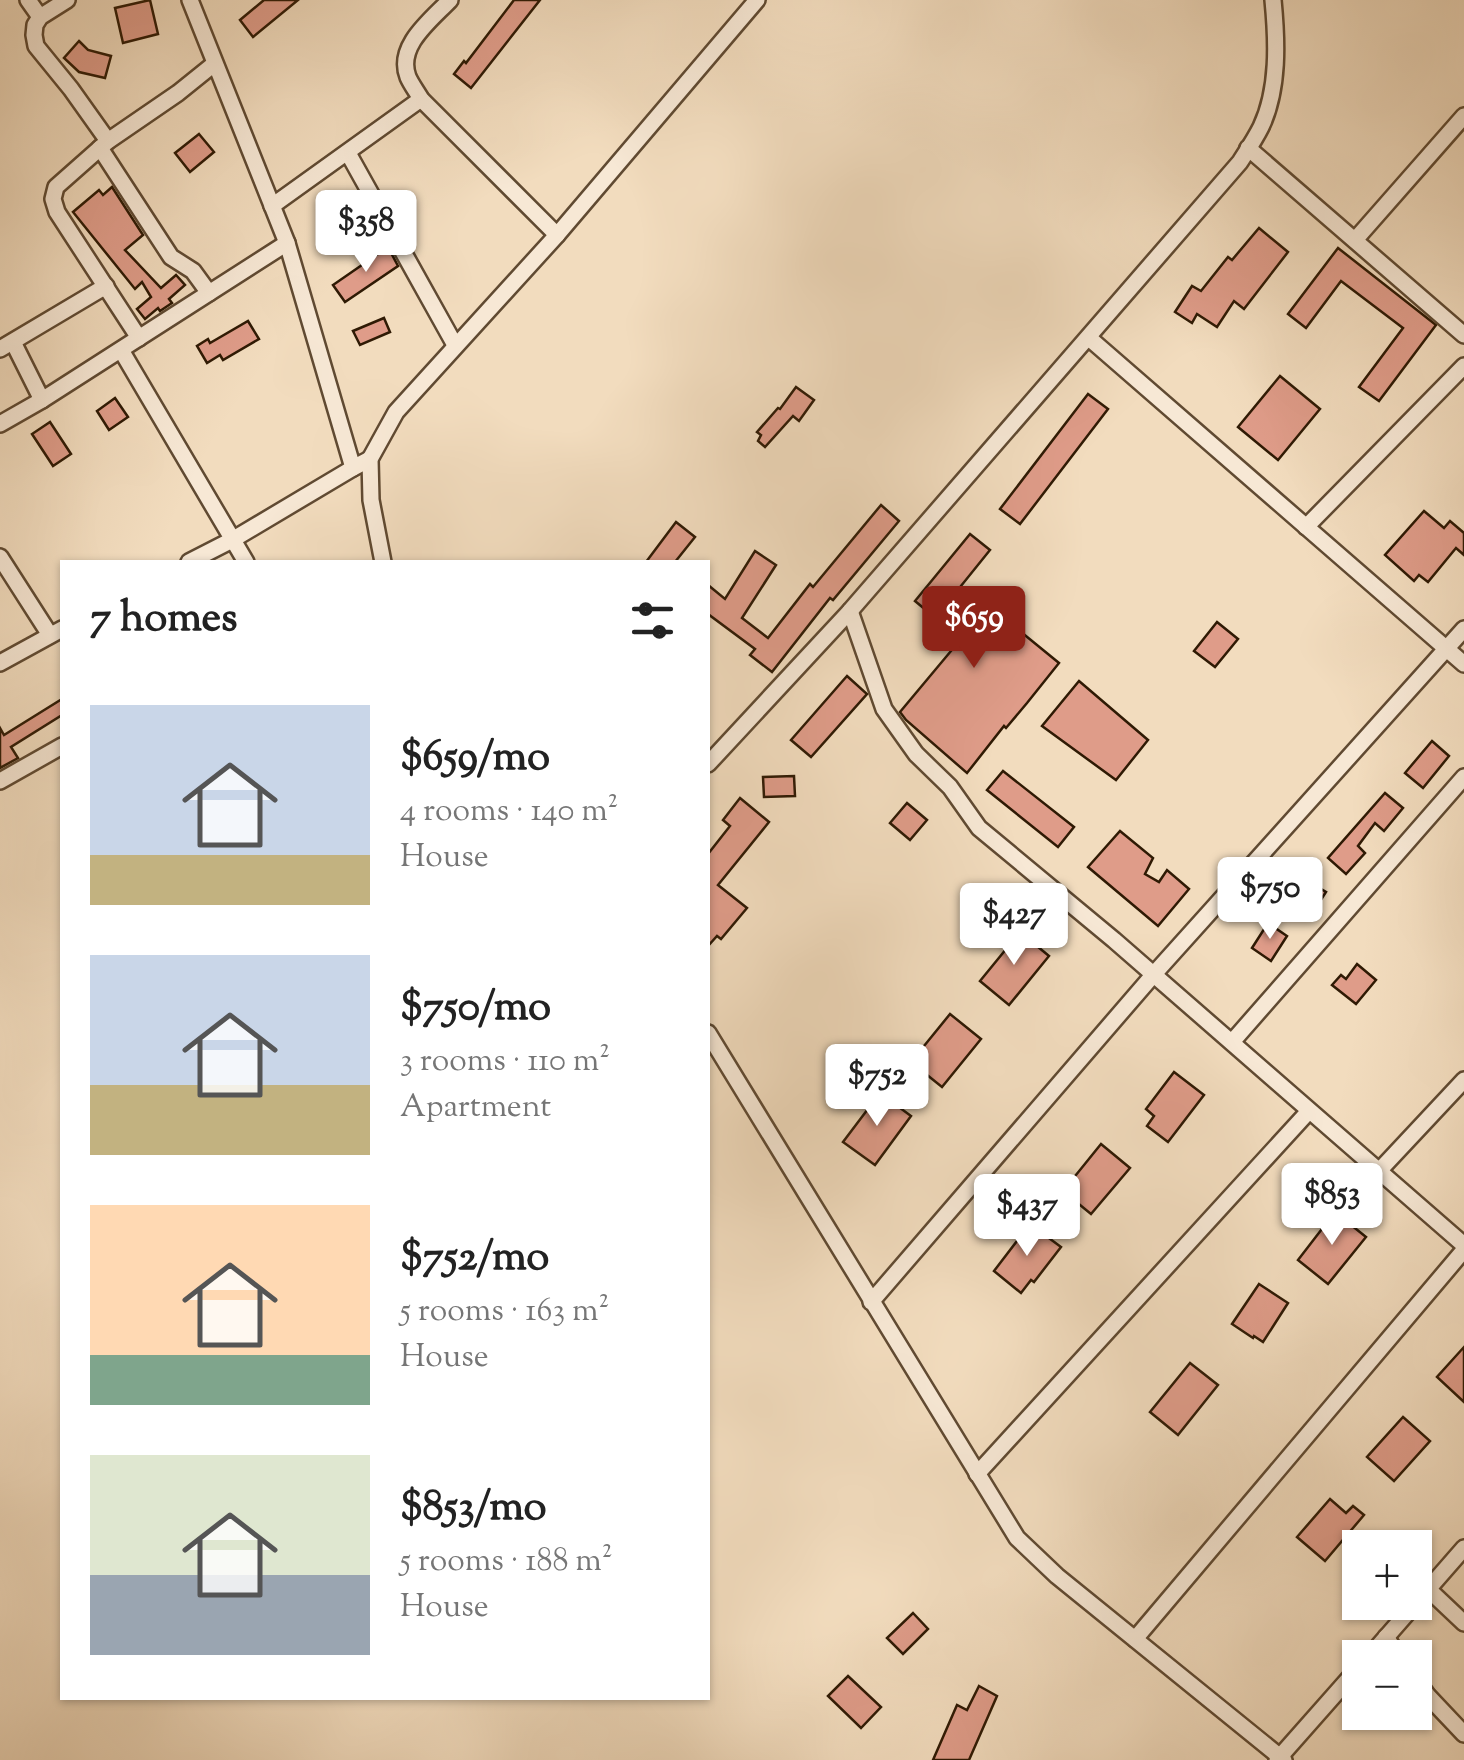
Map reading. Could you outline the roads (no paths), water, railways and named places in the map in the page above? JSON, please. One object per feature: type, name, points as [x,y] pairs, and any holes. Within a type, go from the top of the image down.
[{"type":"street","points":[[28,0],[40,17]]},
{"type":"street","points":[[67,0],[40,17],[35,25],[36,46],[71,90],[171,257],[193,271],[209,293]]},
{"type":"street","points":[[190,0],[288,243],[353,468]]},
{"type":"street","points":[[450,0],[414,39],[405,62],[408,78],[421,98],[557,235]]},
{"type":"street","points":[[383,560],[371,500],[370,460],[396,412],[557,235],[758,0]]},
{"type":"street","points":[[710,762],[850,612],[1240,162],[1261,126],[1272,90],[1276,32],[1273,0]]},
{"type":"street","points":[[140,338],[57,212],[56,187],[104,145],[214,64]]},
{"type":"street","points":[[272,206],[421,98]]},
{"type":"street","points":[[1354,240],[1464,116]]},
{"type":"street","points":[[1248,148],[1464,335]]},
{"type":"street","points":[[348,153],[455,345]]},
{"type":"street","points":[[0,424],[288,243]]},
{"type":"street","points":[[42,400],[6,346],[106,286]]},
{"type":"street","points":[[1089,338],[1464,664]]},
{"type":"street","points":[[120,350],[245,560]]},
{"type":"street","points":[[1306,527],[1464,366]]},
{"type":"street","points":[[193,560],[370,460]]},
{"type":"street","points":[[0,557],[56,632],[0,663]]},
{"type":"street","points":[[850,612],[884,709],[916,754],[950,787],[980,828],[1154,974],[1464,1248],[1135,1639]]},
{"type":"street","points":[[871,1302],[1154,974],[1464,629]]},
{"type":"street","points":[[0,781],[60,747]]},
{"type":"street","points":[[1232,1042],[1464,777]]},
{"type":"street","points":[[710,1036],[1017,1538],[1281,1759],[1342,1687]]},
{"type":"street","points":[[1378,1172],[1464,1080]]},
{"type":"street","points":[[977,1474],[1309,1112]]},
{"type":"street","points":[[1432,1584],[1464,1548]]},
{"type":"street","points":[[1432,1593],[1464,1623]]},
{"type":"street","points":[[1383,1640],[1401,1620]]},
{"type":"street","points":[[1432,1700],[1464,1734]]}]
